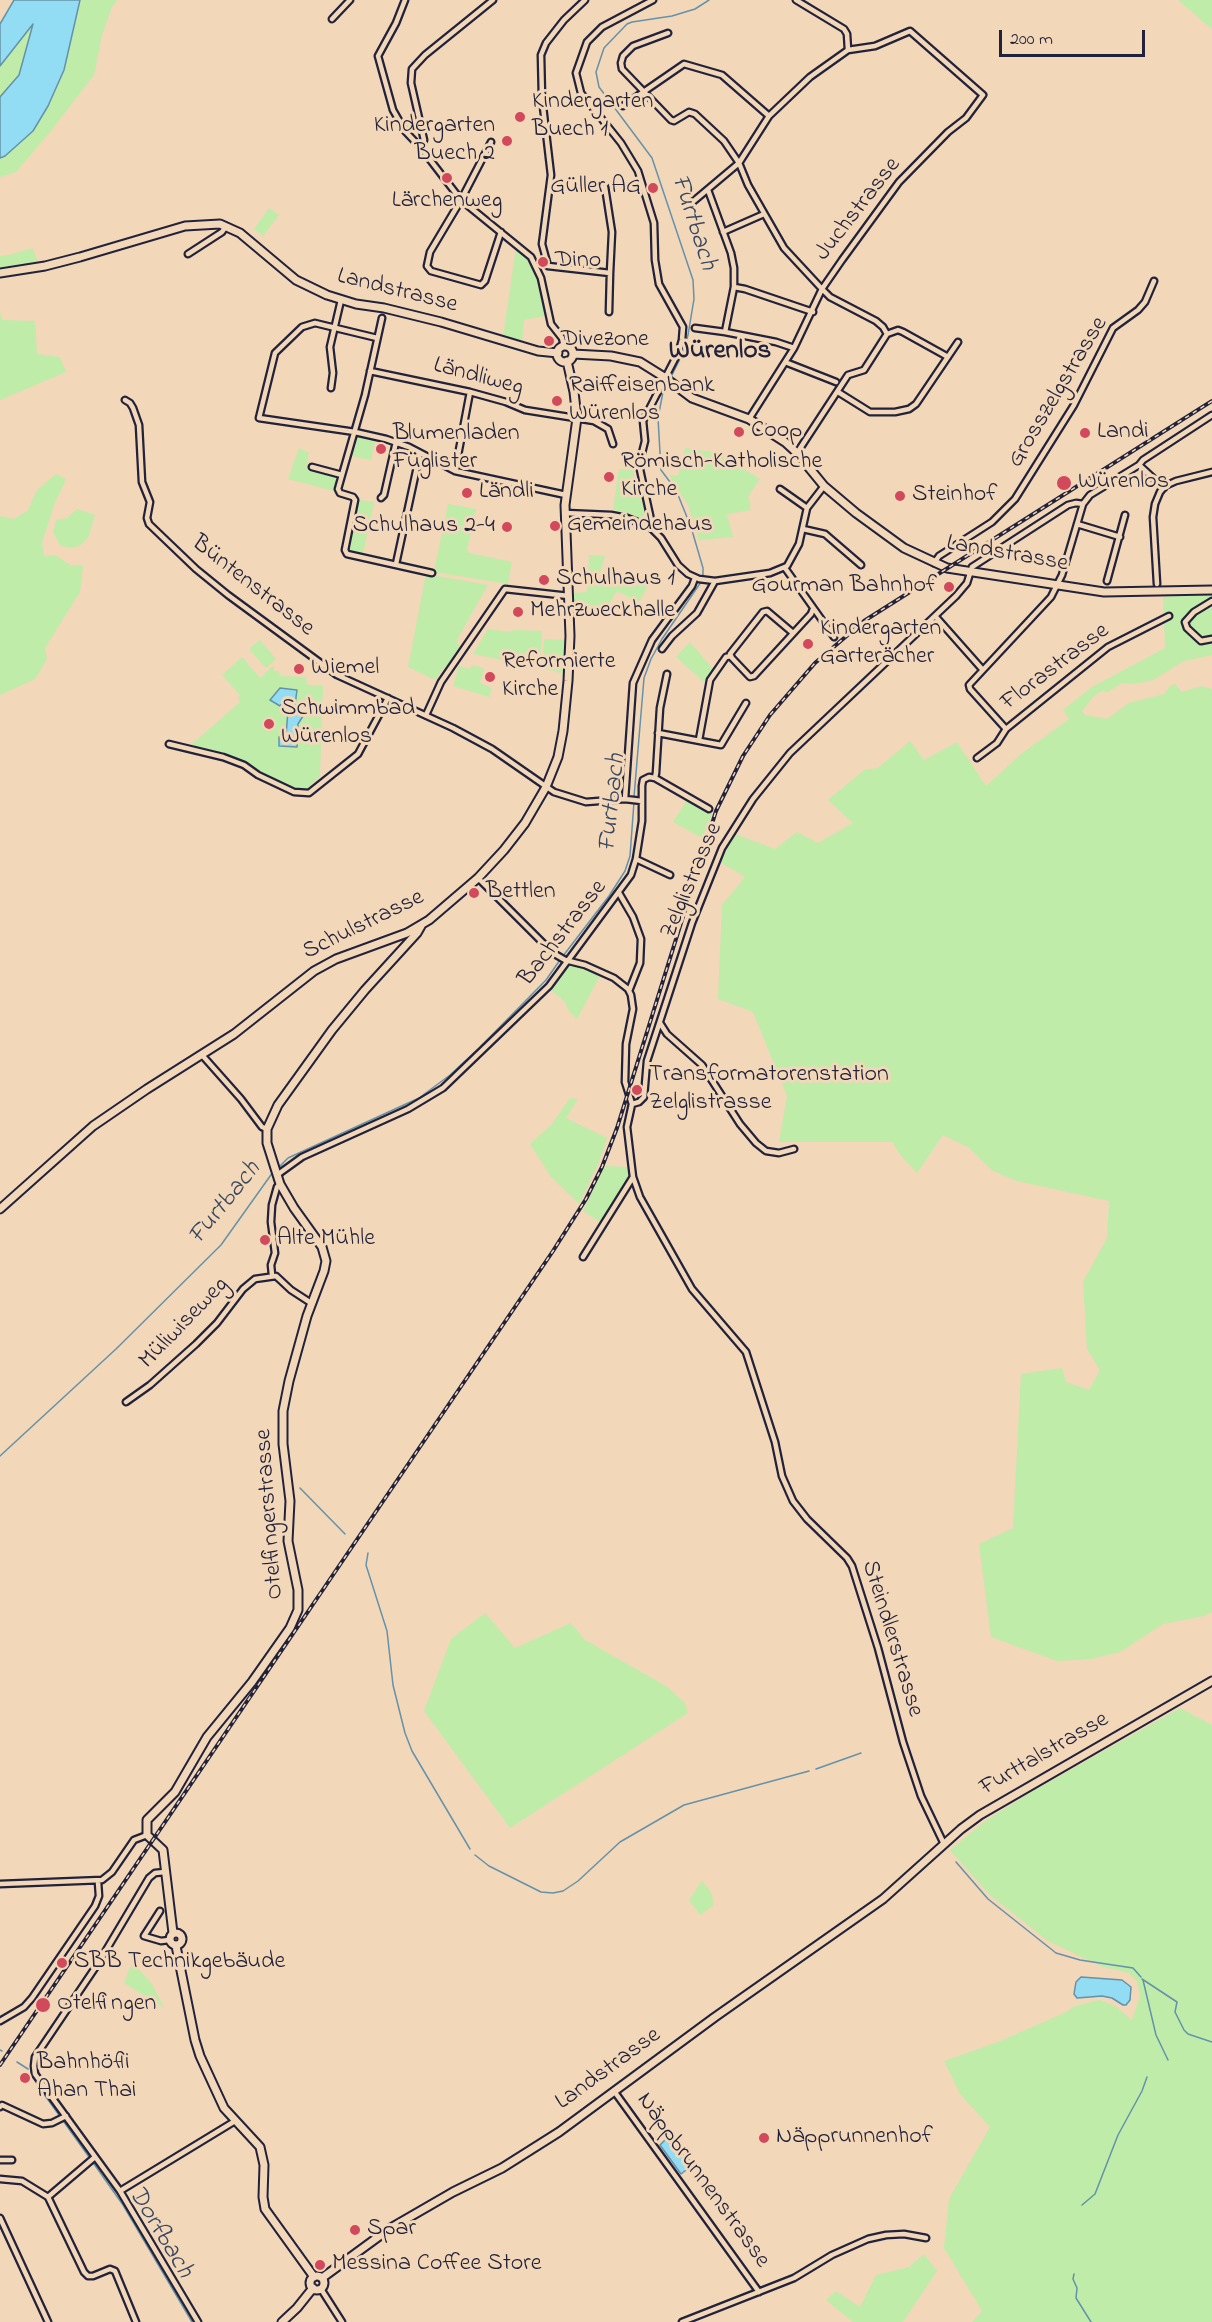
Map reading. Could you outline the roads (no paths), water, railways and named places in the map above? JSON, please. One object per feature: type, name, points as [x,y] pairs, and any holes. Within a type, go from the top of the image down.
[{"type":"street","points":[[332,19],[350,0]]},
{"type":"street","points":[[405,0],[396,23],[379,52],[378,60],[398,119],[461,200],[525,250],[536,263],[550,324],[562,338],[564,346]]},
{"type":"street","points":[[421,148],[424,140],[411,82],[412,69],[425,54],[493,0]]},
{"type":"street","points":[[548,266],[542,244],[551,175],[542,98],[541,55],[550,38],[585,0]]},
{"type":"street","points":[[650,527],[651,520],[639,465],[645,441],[644,417],[666,380],[679,351],[683,331],[680,320],[658,284],[655,233],[651,210],[633,162],[621,143],[581,93],[576,73],[587,42],[602,27],[653,0]]},
{"type":"street","points":[[689,205],[739,163],[769,116],[810,76],[848,50],[847,34],[844,29],[796,0]]},
{"type":"street","name":"Juchstrasse","points":[[748,419],[794,348],[822,289],[899,182],[948,132],[966,118],[983,95],[910,31],[882,44],[848,50]]},
{"type":"street","points":[[668,33],[633,46],[623,56],[622,69],[629,73],[671,120],[674,121],[689,112],[695,114],[724,141],[739,163],[784,248],[836,301],[881,324],[887,334]]},
{"type":"street","points":[[623,106],[684,64],[722,75],[769,116]]},
{"type":"street","points":[[491,142],[461,200],[430,252],[427,266],[431,271],[481,285],[485,281],[501,232]]},
{"type":"street","points":[[605,187],[612,232],[609,312]]},
{"type":"street","points":[[708,190],[734,268],[734,287],[725,332]]},
{"type":"street","points":[[723,232],[764,214]]},
{"type":"street","points":[[0,273],[35,268],[80,257],[184,226],[212,223],[226,225],[222,232],[188,254]]},
{"type":"street","name":"Landstrasse","points":[[226,225],[245,237],[291,277],[342,300],[441,322],[538,351],[558,353]]},
{"type":"street","points":[[539,272],[548,266],[610,273]]},
{"type":"street","name":"Grosszelgstrasse","points":[[934,563],[939,556],[992,522],[1015,499],[1078,397],[1113,328],[1138,310],[1145,302],[1154,282]]},
{"type":"street","points":[[734,287],[813,312]]},
{"type":"street","points":[[331,388],[333,373],[330,347],[342,300]]},
{"type":"street","points":[[382,318],[355,432],[338,489],[340,493],[353,497],[355,500],[345,550],[347,554],[432,573]]},
{"type":"street","points":[[377,338],[309,323],[302,327],[278,349],[273,359],[259,418],[355,432],[396,442],[455,471],[566,495]]},
{"type":"street","points":[[695,328],[776,342],[794,348]]},
{"type":"street","points":[[797,453],[848,375],[864,370],[887,334],[898,330],[948,357]]},
{"type":"street","points":[[838,392],[870,412],[905,411],[916,404],[958,342]]},
{"type":"street","points":[[564,346],[571,349],[573,354],[567,361],[560,360],[558,353],[564,346]]},
{"type":"street","name":"Landstrasse","points":[[573,354],[611,356],[640,362],[692,398],[748,419],[785,442],[824,486],[856,513],[888,537],[934,563],[970,573],[1114,592],[1212,590]]},
{"type":"street","name":"Schulstrasse","points":[[2,1207],[89,1130],[245,1025],[321,966],[420,926],[478,878],[518,833],[546,787],[558,757],[563,731],[570,636],[565,513],[577,418],[567,361]]},
{"type":"street","points":[[785,362],[836,382]]},
{"type":"street","name":"Ländliweg","points":[[370,371],[470,392],[506,402],[521,409],[594,421],[608,429],[614,444]]},
{"type":"street","points":[[455,471],[470,392]]},
{"type":"street","name":"Büntenstrasse","points":[[125,400],[130,403],[138,419],[142,482],[150,502],[147,518],[154,529],[228,596],[332,672],[481,743],[554,792],[586,802],[628,800]]},
{"type":"street","points":[[1083,504],[1090,495],[1212,415]]},
{"type":"street","points":[[381,498],[384,495],[396,442]]},
{"type":"street","points":[[396,564],[420,453]]},
{"type":"street","points":[[1139,465],[1164,488]]},
{"type":"street","points":[[312,467],[342,475]]},
{"type":"street","points":[[1157,584],[1153,517],[1155,504],[1164,488],[1176,481],[1212,472]]},
{"type":"street","points":[[565,513],[611,515],[627,518],[650,527],[661,538],[678,565],[688,574],[715,581],[770,573],[785,567],[796,553],[807,508],[824,486]]},
{"type":"street","points":[[780,489],[807,508]]},
{"type":"street","name":"Florastrasse","points":[[1083,504],[1058,585],[1045,604],[971,681],[970,689],[1006,729],[1108,647],[1169,616]]},
{"type":"street","name":"Zelglistrasse","points":[[632,1104],[644,1097],[647,1061],[692,923],[722,848],[742,814],[790,753],[936,617],[967,583],[972,567],[976,563],[1068,505],[1083,504]]},
{"type":"street","points":[[1107,581],[1125,515]]},
{"type":"street","points":[[1077,524],[1120,537]]},
{"type":"street","points":[[803,529],[825,534],[861,565]]},
{"type":"street","points":[[785,567],[834,637]]},
{"type":"street","points":[[641,801],[628,800],[633,683],[652,640],[697,578]]},
{"type":"street","points":[[662,649],[671,635],[697,613],[715,581]]},
{"type":"street","points":[[426,715],[441,682],[505,589],[569,596]]},
{"type":"street","points":[[1212,601],[1194,612],[1185,622],[1201,641],[1212,639]]},
{"type":"street","points":[[731,656],[750,677],[754,676],[813,609]]},
{"type":"street","points":[[699,740],[710,680],[726,657],[731,656],[763,612],[767,611],[793,633]]},
{"type":"street","points":[[936,617],[982,669]]},
{"type":"street","points":[[662,628],[671,635]]},
{"type":"street","points":[[667,674],[662,694],[655,778],[709,810]]},
{"type":"street","points":[[170,744],[224,757],[294,792],[309,793],[358,754],[388,698]]},
{"type":"street","points":[[658,733],[721,745],[746,703]]},
{"type":"street","points":[[977,758],[997,743],[1006,729]]},
{"type":"street","name":"Bachstrasse","points":[[276,1171],[408,1109],[442,1088],[547,988],[631,875],[642,821],[642,786],[644,780],[649,777],[655,778]]},
{"type":"street","points":[[636,859],[670,875]]},
{"type":"street","points":[[478,878],[514,916],[559,956],[614,978],[629,991]]},
{"type":"street","points":[[619,893],[633,917],[641,939],[640,963],[629,991],[633,1009],[626,1044],[625,1082],[632,1104]]},
{"type":"street","points":[[202,1055],[238,1094],[262,1127],[267,1129],[278,1106],[332,1030],[417,933],[420,926]]},
{"type":"street","points":[[660,1023],[667,1034],[702,1065],[740,1124],[756,1143],[766,1150],[779,1153],[794,1149]]},
{"type":"street","points":[[655,1036],[667,1034]]},
{"type":"street","name":"Steindlerstrasse","points":[[632,1104],[627,1127],[633,1178],[640,1197],[692,1289],[746,1352],[775,1442],[782,1476],[793,1501],[852,1566],[878,1648],[903,1742],[921,1796],[944,1844]]},
{"type":"street","name":"Otelfingerstrasse","points":[[147,1835],[145,1825],[149,1816],[175,1792],[207,1737],[252,1682],[290,1628],[298,1610],[298,1590],[288,1541],[290,1501],[284,1466],[282,1433],[289,1381],[311,1303],[324,1271],[325,1255],[280,1184],[267,1143],[267,1129]]},
{"type":"street","points":[[583,1257],[633,1178]]},
{"type":"street","points":[[280,1184],[272,1204],[275,1253],[271,1265],[272,1275],[311,1303]]},
{"type":"street","name":"Müliwiseweg","points":[[126,1402],[150,1385],[205,1335],[250,1282],[272,1275]]},
{"type":"street","name":"Furttalstrasse","points":[[909,1877],[970,1822],[1008,1797],[1212,1681]]},
{"type":"street","points":[[0,1884],[98,1882],[112,1872],[134,1840],[147,1835],[163,1850],[173,1933],[169,1940]]},
{"type":"street","points":[[165,1872],[155,1873],[149,1878],[99,1962],[35,2057],[35,2074],[63,2118],[120,2191],[198,2322]]},
{"type":"street","name":"Landstrasse","points":[[318,2277],[376,2238],[453,2192],[523,2155],[883,1899],[909,1877]]},
{"type":"street","points":[[0,2021],[24,2007],[32,1998],[95,1906],[99,1896],[98,1882]]},
{"type":"street","points":[[160,1911],[144,1936],[161,1941],[169,1940]]},
{"type":"street","points":[[173,1933],[178,1933],[182,1937],[181,1942],[176,1946]]},
{"type":"street","points":[[169,1940],[176,1946]]},
{"type":"street","points":[[176,1946],[198,2050],[218,2097],[235,2121],[254,2140],[262,2154],[263,2197],[266,2209],[324,2283],[282,2322]]},
{"type":"street","name":"Näppbrunnenstrasse","points":[[614,2091],[759,2292]]},
{"type":"street","points":[[1,2106],[43,2124],[63,2118]]},
{"type":"street","points":[[120,2191],[235,2121]]},
{"type":"street","points":[[48,2197],[95,2157]]},
{"type":"street","points":[[0,2160],[12,2160]]},
{"type":"street","points":[[0,2179],[22,2181],[48,2197],[84,2272],[88,2276],[93,2276],[110,2269],[115,2271],[136,2322]]},
{"type":"street","points":[[0,2218],[48,2322]]},
{"type":"street","points":[[682,2322],[794,2278],[852,2246],[886,2235],[904,2234],[926,2238]]},
{"type":"street","points":[[318,2277],[310,2282],[342,2322]]},
{"type":"water","points":[[14,0],[80,0],[64,70],[48,106],[33,131],[0,158],[0,97],[19,75],[33,24],[0,66],[0,24]]},
{"type":"water","points":[[280,688],[297,690],[295,705],[288,704],[288,699],[280,706],[270,700]]},
{"type":"water","points":[[288,710],[300,711],[303,716],[298,724],[297,747],[279,746],[279,737],[286,736]]},
{"type":"water","points":[[1081,1977],[1122,1980],[1131,1987],[1130,2000],[1123,2005],[1112,1998],[1102,1996],[1077,1998],[1074,1994],[1076,1982]]},
{"type":"water","points":[[666,2139],[694,2164],[681,2174],[660,2145]]},
{"type":"waterway","name":"Furtbach","points":[[670,379],[683,353],[688,335],[694,299],[693,280],[652,158],[599,87],[596,72],[604,48],[627,24],[672,16],[695,9],[709,0]]},
{"type":"waterway","name":"Furtbach","points":[[667,384],[663,392],[658,418],[661,470],[676,490],[691,527],[703,568],[703,577]]},
{"type":"waterway","name":"Furtbach","points":[[634,797],[644,678],[662,639],[701,582]]},
{"type":"waterway","name":"Furtbach","points":[[563,956],[609,896],[625,871],[630,856],[634,802]]},
{"type":"waterway","name":"Furtbach","points":[[279,1167],[288,1158],[419,1098],[450,1075],[479,1048],[546,980],[560,960]]},
{"type":"waterway","name":"Furtbach","points":[[0,1456],[116,1349],[221,1245],[273,1172]]},
{"type":"waterway","points":[[300,1488],[345,1534]]},
{"type":"waterway","points":[[368,1553],[366,1565],[387,1631],[393,1685],[405,1733],[412,1751],[470,1849]]},
{"type":"waterway","points":[[816,1769],[861,1753]]},
{"type":"waterway","points":[[475,1855],[489,1866],[541,1892],[563,1891],[578,1881],[620,1842],[684,1805],[809,1771]]},
{"type":"waterway","points":[[956,1862],[988,1899],[1056,1953],[1080,1960],[1133,1968],[1141,1977]]},
{"type":"waterway","points":[[1142,1979],[1177,2002],[1175,2012],[1188,2034],[1212,2042]]},
{"type":"waterway","points":[[1143,1980],[1156,2035],[1168,2060]]},
{"type":"waterway","name":"Dorfbach","points":[[17,2062],[28,2069]]},
{"type":"waterway","points":[[1082,2205],[1095,2194],[1118,2135],[1147,2077]]},
{"type":"waterway","name":"Dorfbach","points":[[41,2090],[89,2157]]},
{"type":"waterway","name":"Dorfbach","points":[[94,2164],[123,2205],[192,2322]]},
{"type":"waterway","points":[[1074,2274],[1073,2279],[1077,2288],[1076,2298],[1091,2322]]},
{"type":"railway","points":[[0,2065],[553,1251],[586,1199],[602,1167],[617,1128],[716,811],[743,756],[770,715],[815,663],[864,621],[1212,401]]},
{"type":"place","name":"Kindergarten Buech 1","points":[[520,117]]},
{"type":"place","name":"Kindergarten Buech 2","points":[[507,141]]},
{"type":"place","name":"Lärchenweg","points":[[447,178]]},
{"type":"place","name":"Güller AG","points":[[653,188]]},
{"type":"place","name":"Dino","points":[[543,262]]},
{"type":"place","name":"Divezone","points":[[549,341]]},
{"type":"place","name":"Raiffeisenbank Würenlos","points":[[557,401]]},
{"type":"place","name":"Coop","points":[[739,432]]},
{"type":"place","name":"Landi","points":[[1085,433]]},
{"type":"place","name":"Blumenladen Füglister","points":[[381,449]]},
{"type":"place","name":"Römisch-Katholische Kirche","points":[[609,477]]},
{"type":"place","name":"Würenlos","points":[[1064,483]]},
{"type":"place","name":"Ländli","points":[[467,493]]},
{"type":"place","name":"Steinhof","points":[[900,496]]},
{"type":"place","name":"Gemeindehaus","points":[[555,526]]},
{"type":"place","name":"Schulhaus 2-4","points":[[507,527]]},
{"type":"place","name":"Schulhaus 1","points":[[544,580]]},
{"type":"place","name":"Gourman Bahnhof","points":[[949,587]]},
{"type":"place","name":"Mehrzweckhalle","points":[[518,612]]},
{"type":"place","name":"Kindergarten Garterächer","points":[[808,644]]},
{"type":"place","name":"Wiemel","points":[[299,669]]},
{"type":"place","name":"Reformierte Kirche","points":[[490,677]]},
{"type":"place","name":"Schwimmbad Würenlos","points":[[269,724]]},
{"type":"place","name":"Bettlen","points":[[474,893]]},
{"type":"place","name":"Transformatorenstation Zelglistrasse","points":[[637,1090]]},
{"type":"place","name":"Alte Mühle","points":[[265,1240]]},
{"type":"place","name":"SBB Technikgebäude","points":[[62,1963]]},
{"type":"place","name":"Otelfingen","points":[[43,2005]]},
{"type":"place","name":"Bahnhöfli Ahan Thai","points":[[25,2078]]},
{"type":"place","name":"Näpprunnenhof","points":[[764,2138]]},
{"type":"place","name":"Spar","points":[[355,2230]]},
{"type":"place","name":"Messina Coffee Store","points":[[320,2265]]},
{"type":"district","name":"Würenlos","points":[[720,353]]}]
